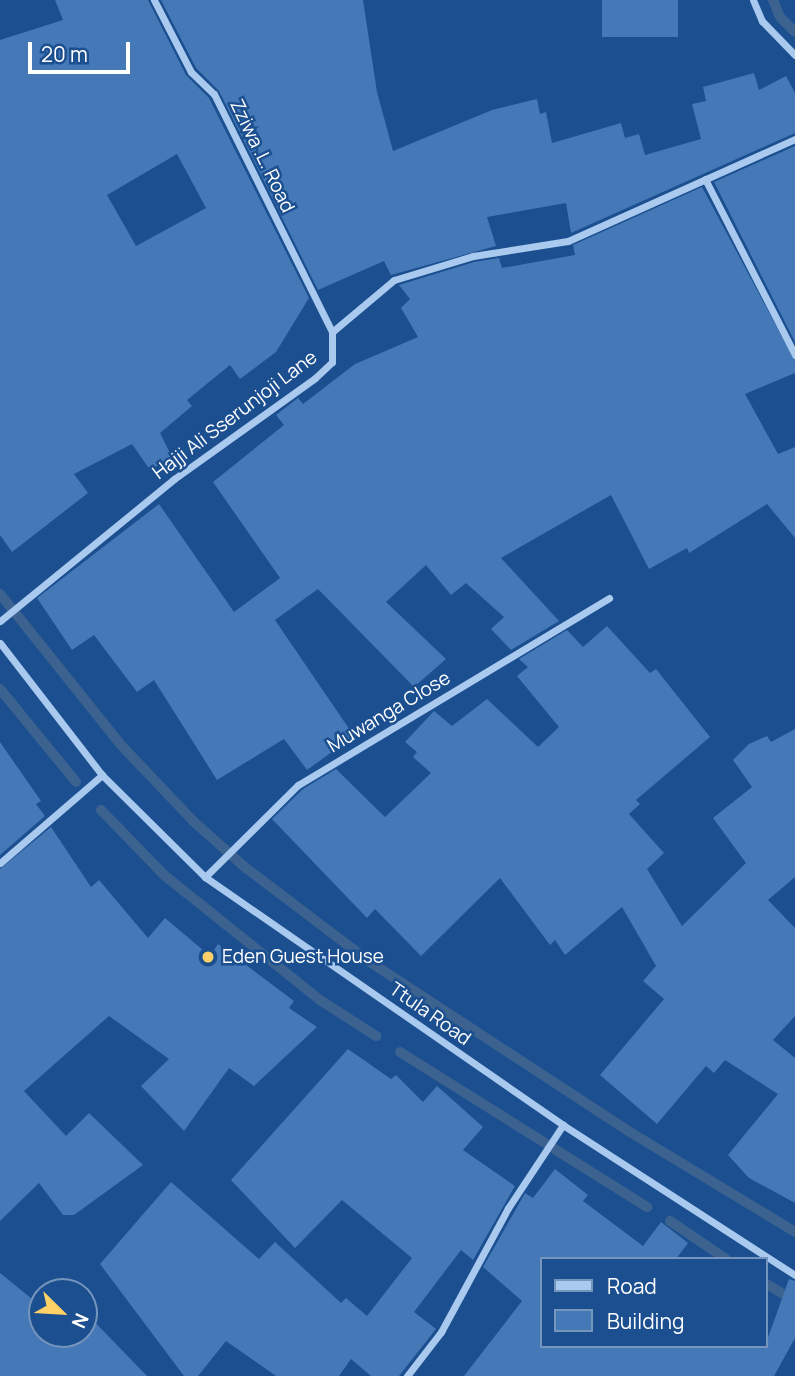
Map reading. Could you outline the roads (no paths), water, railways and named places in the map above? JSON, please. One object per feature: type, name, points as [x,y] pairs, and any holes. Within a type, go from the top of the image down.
[{"type":"street","name":"Zziwa .L. Road","points":[[154,0],[191,72],[214,94],[332,332]]},
{"type":"street","points":[[753,0],[762,21],[795,55]]},
{"type":"street","name":"Hajji Ali Sserunjoji Lane","points":[[0,621],[174,479],[315,378],[332,362],[332,332],[394,280],[473,256],[568,241],[795,139]]},
{"type":"street","points":[[705,179],[795,355]]},
{"type":"street","name":"Muwanga Close","points":[[205,877],[298,785],[609,598]]},
{"type":"street","name":"Ttula Road","points":[[0,643],[102,775],[205,877],[563,1125],[795,1275]]},
{"type":"street","points":[[0,863],[102,775]]},
{"type":"street","points":[[407,1376],[441,1332],[508,1208],[563,1125]]},
{"type":"waterway","points":[[773,0],[780,17],[795,32]]},
{"type":"waterway","points":[[0,594],[121,745],[193,821],[246,868],[370,962],[630,1132],[795,1232]]},
{"type":"waterway","points":[[0,689],[76,782]]},
{"type":"waterway","points":[[101,810],[164,875],[320,1000],[376,1036]]},
{"type":"waterway","points":[[400,1052],[647,1207]]},
{"type":"waterway","points":[[670,1221],[723,1257]]},
{"type":"waterway","points":[[767,1284],[795,1301]]},
{"type":"place","name":"Eden Guest House","points":[[208,957]]}]
